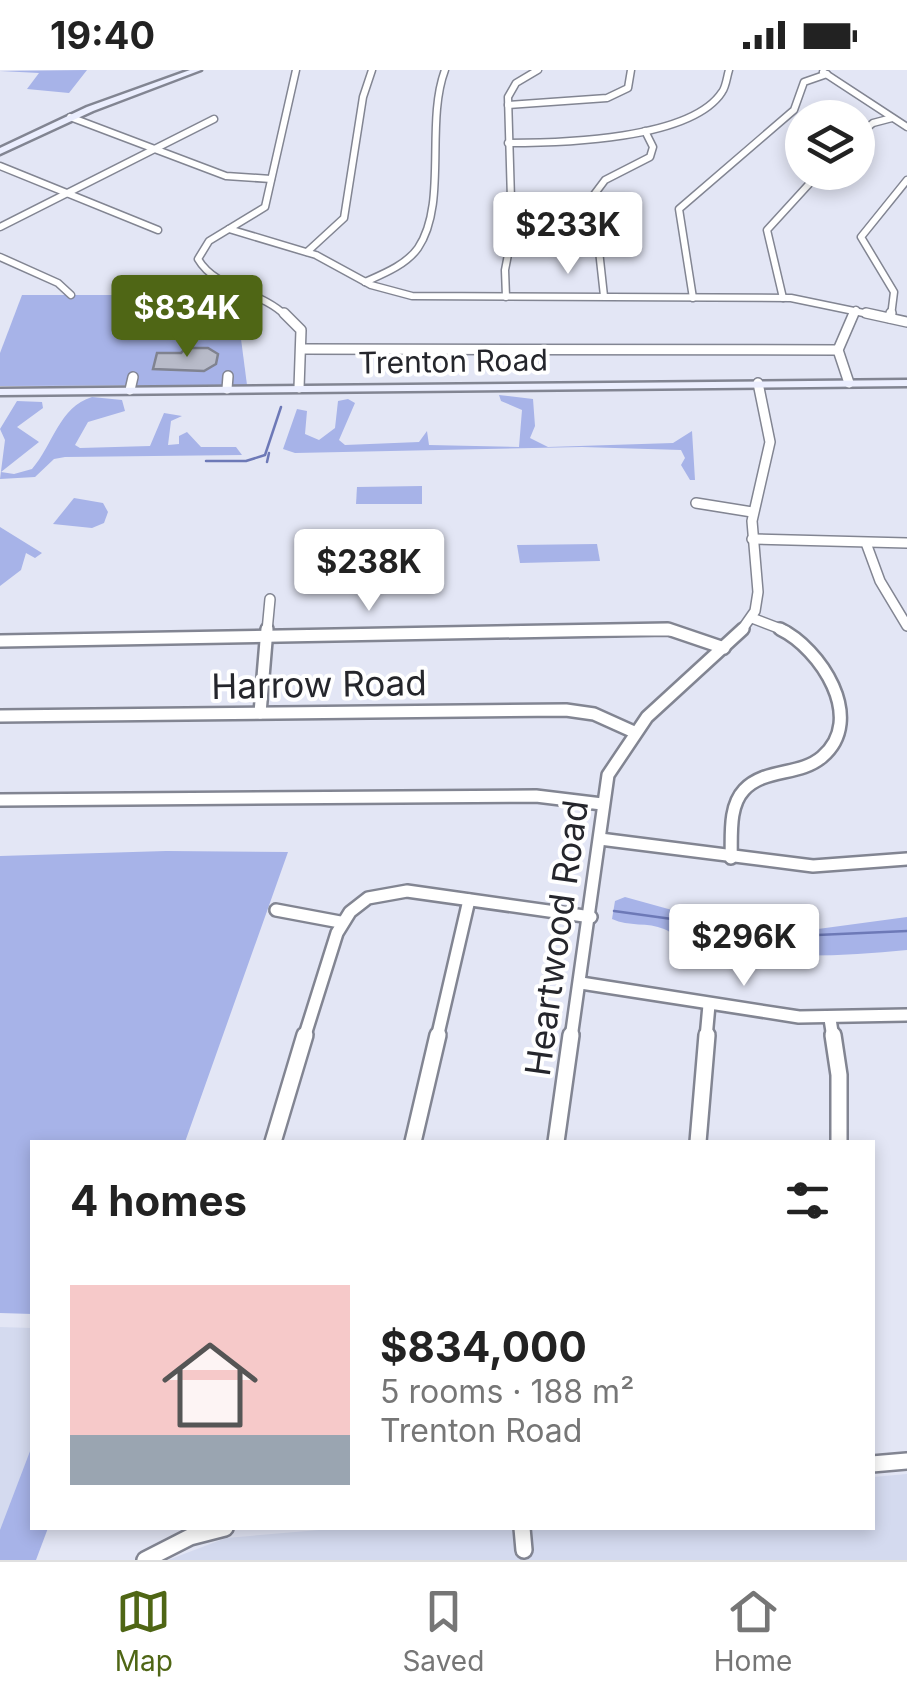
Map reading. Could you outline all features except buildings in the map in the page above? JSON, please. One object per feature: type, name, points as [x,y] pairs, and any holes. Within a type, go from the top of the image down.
[{"type":"main road","points":[[0,150],[70,117],[197,70]]},
{"type":"main road","name":"Trenton Road","points":[[0,392],[131,384],[228,383],[298,388],[907,382]]},
{"type":"street","points":[[296,70],[262,211],[200,249],[200,268],[213,279],[277,306],[301,330],[298,388]]},
{"type":"street","points":[[307,252],[344,218],[362,97],[372,70]]},
{"type":"street","points":[[365,282],[406,260],[426,234],[436,92],[445,70]]},
{"type":"street","points":[[506,297],[505,270],[512,234],[508,105],[512,86],[538,70]]},
{"type":"street","points":[[508,105],[612,97],[628,88],[631,70]]},
{"type":"street","points":[[508,144],[645,131],[680,122],[713,103],[726,90],[729,70]]},
{"type":"street","points":[[693,298],[678,209],[794,110],[804,82],[823,72],[907,127]]},
{"type":"street","points":[[70,117],[233,178],[272,179]]},
{"type":"street","points":[[875,126],[892,118]]},
{"type":"street","points":[[0,227],[214,119]]},
{"type":"street","points":[[604,296],[592,196],[605,180],[650,157],[652,147],[645,131]]},
{"type":"street","points":[[0,166],[158,230]]},
{"type":"street","points":[[890,318],[899,299],[897,288],[868,256],[861,238],[864,229],[907,180]]},
{"type":"street","points":[[783,298],[767,243],[768,226],[803,190]]},
{"type":"street","points":[[228,229],[307,252],[365,282],[412,296],[783,298],[907,322]]},
{"type":"street","points":[[0,257],[58,282],[72,296]]},
{"type":"street","points":[[848,383],[838,350],[856,310]]},
{"type":"street","points":[[303,349],[838,350]]},
{"type":"street","points":[[731,858],[733,819],[743,791],[761,778],[820,759],[835,743],[840,729],[832,686],[816,654],[789,632],[752,618],[758,592],[752,512],[770,442],[758,384]]},
{"type":"street","points":[[696,503],[752,512]]},
{"type":"street","points":[[752,539],[907,543]]},
{"type":"street","points":[[866,544],[880,581],[907,626]]},
{"type":"street","points":[[260,713],[270,599]]},
{"type":"street","name":"Heartwood Road","points":[[556,1140],[591,917],[608,775],[634,732],[752,618]]},
{"type":"street","points":[[0,640],[668,630],[724,648]]},
{"type":"street","name":"Harrow Road","points":[[0,716],[574,710],[634,732]]},
{"type":"street","points":[[0,800],[536,796],[602,804]]},
{"type":"street","points":[[600,839],[814,866],[907,859]]},
{"type":"street","points":[[274,1140],[340,922],[355,904],[382,892],[591,917]]},
{"type":"street","points":[[413,1140],[469,900]]},
{"type":"street","points":[[276,910],[340,922]]},
{"type":"street","points":[[581,983],[709,1005],[830,1019],[907,1015]]},
{"type":"street","points":[[698,1140],[709,1005]]},
{"type":"street","points":[[830,1019],[839,1074],[839,1140]]},
{"type":"street","points":[[875,1464],[907,1462]]},
{"type":"street","points":[[522,1530],[524,1550]]},
{"type":"street","points":[[145,1560],[189,1532]]},
{"type":"shaded area","points":[[87,70],[69,93],[27,89],[39,73],[0,71]]},
{"type":"shaded area","points":[[22,295],[147,295],[238,316],[247,385],[0,386],[0,353]]},
{"type":"shaded area","points":[[499,395],[533,399],[535,426],[530,438],[548,447],[673,443],[692,431],[695,480],[690,480],[681,465],[685,458],[681,450],[582,447],[295,453],[283,449],[297,409],[307,411],[305,434],[319,440],[335,428],[338,401],[348,399],[355,403],[339,440],[345,445],[419,442],[427,431],[429,445],[519,447],[522,410],[501,401]]},
{"type":"shaded area","points":[[92,397],[122,400],[125,411],[88,422],[75,445],[80,448],[150,446],[164,413],[182,416],[171,421],[168,445],[179,444],[179,436],[187,432],[201,447],[236,447],[242,455],[65,457],[54,459],[35,477],[0,479],[5,440],[0,429],[17,401],[42,402],[43,408],[17,427],[39,442],[1,472],[14,474],[32,469],[64,418]]},
{"type":"shaded area","points":[[422,486],[422,504],[356,504],[357,487]]},
{"type":"shaded area","points":[[74,498],[103,503],[108,512],[104,523],[92,528],[53,524]]},
{"type":"shaded area","points":[[0,527],[42,553],[35,558],[26,553],[21,570],[0,586]]},
{"type":"shaded area","points":[[597,544],[600,561],[520,563],[517,545]]},
{"type":"shaded area","points":[[394,545],[395,574],[348,575],[350,546]]},
{"type":"shaded area","points":[[288,852],[186,1140],[30,1140],[30,1314],[0,1313],[0,856]]},
{"type":"shaded area","points":[[625,897],[690,915],[704,906],[818,929],[907,917],[907,950],[795,956],[711,947],[681,939],[658,927],[612,919],[615,901]]},
{"type":"shaded area","points":[[0,1327],[30,1328],[30,1482],[0,1560]]},
{"type":"shaded area","points":[[30,1451],[30,1530],[47,1530],[36,1560],[0,1560],[0,1530]]},
{"type":"shaded area","points":[[907,1474],[907,1560],[168,1560],[226,1538],[319,1530],[875,1530],[875,1477]]},
{"type":"waterway","points":[[206,461],[246,461],[265,455],[281,407]]},
{"type":"waterway","points":[[267,462],[269,453]]},
{"type":"waterway","points":[[614,911],[795,936],[907,931]]}]
